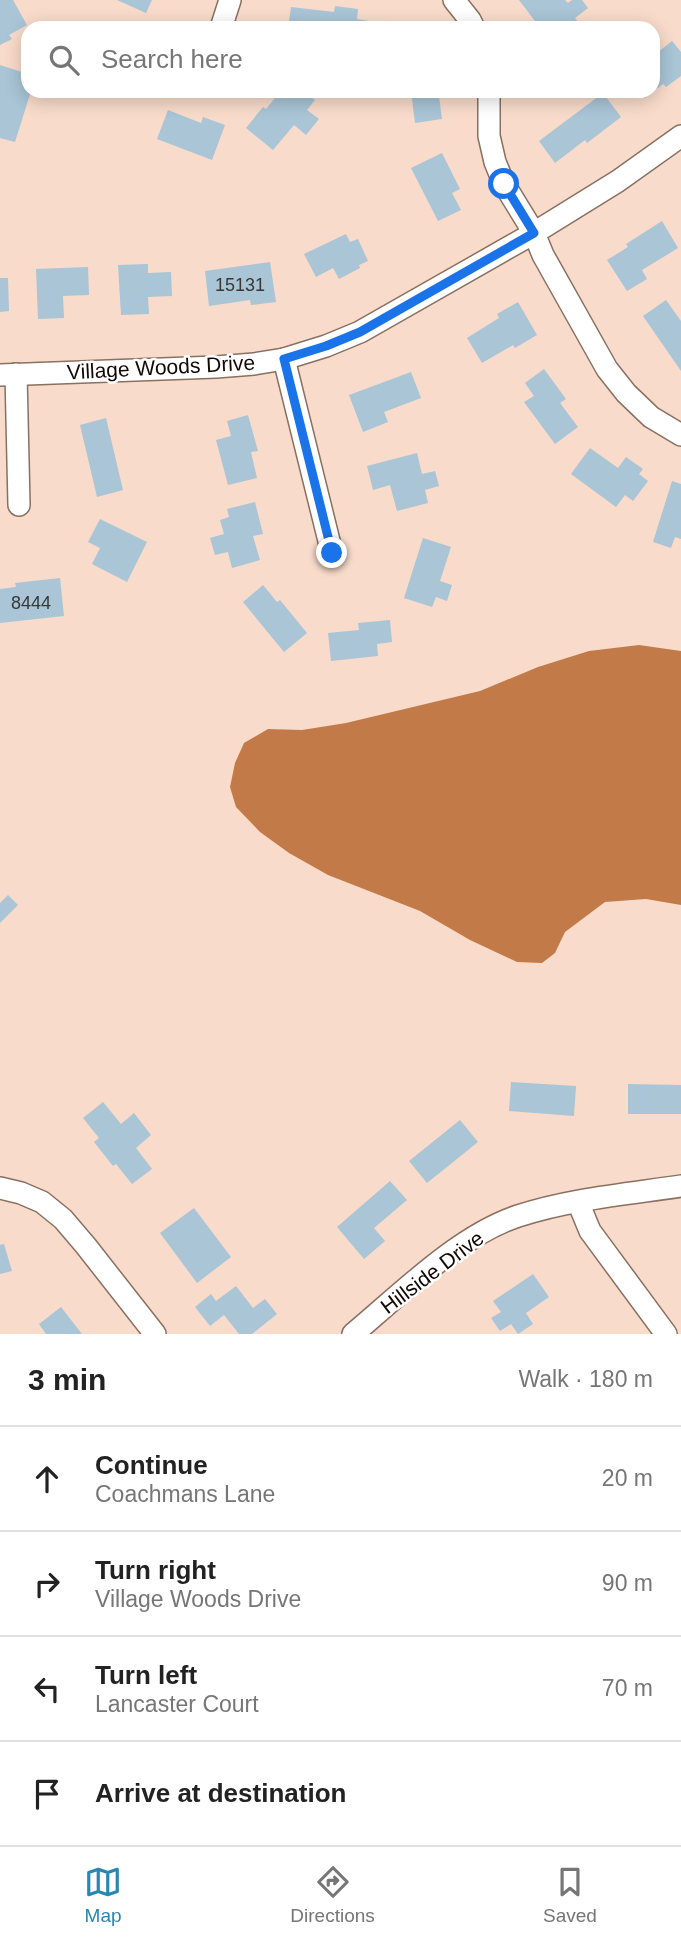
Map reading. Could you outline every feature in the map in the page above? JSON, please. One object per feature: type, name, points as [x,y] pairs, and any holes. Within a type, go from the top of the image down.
[{"type":"street","points":[[223,21],[230,0]]},
{"type":"street","points":[[454,0],[470,21]]},
{"type":"street","points":[[489,98],[489,135],[495,162],[504,184],[534,233],[543,255],[607,369],[626,393],[651,417],[681,435]]},
{"type":"street","name":"Village Woods Drive","points":[[8,374],[254,364],[284,359],[326,346],[360,332],[534,233],[618,181],[681,136]]},
{"type":"street","points":[[284,359],[332,553]]},
{"type":"street","points":[[8,374],[19,506]]},
{"type":"street","name":"Hillside Drive","points":[[353,1334],[446,1256],[482,1233],[516,1217],[578,1202],[681,1186]]},
{"type":"street","points":[[0,1188],[42,1202],[63,1219],[155,1334]]},
{"type":"street","points":[[578,1202],[590,1231],[666,1334]]},
{"type":"shaded area","points":[[639,645],[681,651],[681,905],[646,899],[605,902],[565,932],[555,953],[542,963],[517,962],[470,940],[420,911],[328,875],[289,853],[260,832],[236,807],[230,787],[235,763],[244,743],[268,729],[302,730],[346,723],[480,691],[538,667],[589,651]]},
{"type":"building","points":[[0,0],[13,0],[25,21],[21,21],[21,28],[9,35],[12,39],[0,45]]},
{"type":"building","points":[[117,0],[152,0],[146,13]]},
{"type":"building","points":[[519,0],[565,0],[568,3],[582,0],[588,8],[575,18],[577,21],[535,21]]},
{"type":"building","points":[[335,6],[358,9],[357,19],[369,21],[289,21],[291,7],[334,12]]},
{"type":"building","points":[[672,41],[681,52],[681,76],[666,87],[663,84],[660,86],[660,50]]},
{"type":"building","points":[[0,65],[21,72],[21,98],[29,98],[15,142],[0,138]]},
{"type":"building","points":[[275,98],[313,98],[315,100],[307,110],[319,119],[306,135],[294,125],[273,150],[246,128],[263,107],[266,109]]},
{"type":"building","points":[[412,98],[439,98],[442,119],[415,123]]},
{"type":"building","points":[[596,98],[607,98],[621,117],[555,163],[539,141]]},
{"type":"building","points":[[168,110],[201,123],[203,117],[225,125],[212,160],[157,139]]},
{"type":"building","points":[[442,153],[460,189],[452,193],[461,210],[438,221],[411,168]]},
{"type":"building","points":[[662,221],[678,248],[642,270],[647,279],[627,291],[607,260]]},
{"type":"building","points":[[346,234],[350,242],[358,239],[368,261],[339,279],[333,268],[316,277],[304,254]]},
{"type":"building","points":[[270,262],[276,302],[251,305],[250,300],[209,306],[205,271]]},
{"type":"building","points":[[148,264],[148,273],[171,272],[172,296],[148,297],[149,314],[121,315],[118,265]]},
{"type":"building","points":[[88,267],[89,295],[63,296],[64,318],[38,319],[36,269]]},
{"type":"building","points":[[0,278],[8,278],[9,311],[0,312]]},
{"type":"building","points":[[666,300],[681,321],[681,371],[643,316]]},
{"type":"building","points":[[518,302],[537,335],[482,363],[467,338],[499,318],[497,314]]},
{"type":"building","points":[[544,369],[566,399],[560,403],[578,427],[555,444],[524,402],[534,396],[525,383]]},
{"type":"building","points":[[411,372],[421,398],[384,412],[388,422],[363,432],[349,395]]},
{"type":"building","points":[[248,415],[258,451],[251,452],[257,478],[228,485],[216,440],[231,436],[227,421]]},
{"type":"building","points":[[106,418],[123,490],[97,497],[80,425]]},
{"type":"building","points":[[590,448],[618,468],[626,457],[643,469],[639,474],[648,481],[633,501],[625,495],[616,507],[571,474]]},
{"type":"building","points":[[417,453],[422,474],[435,471],[439,486],[425,490],[428,503],[397,511],[390,485],[373,490],[367,466]]},
{"type":"building","points":[[672,481],[681,484],[681,539],[675,537],[671,548],[653,542]]},
{"type":"building","points":[[255,502],[263,534],[253,536],[260,560],[232,568],[228,552],[215,555],[210,538],[224,534],[220,520],[229,517],[227,509]]},
{"type":"building","points":[[100,519],[147,542],[127,582],[92,564],[100,548],[88,542]]},
{"type":"building","points":[[423,538],[451,547],[440,581],[452,585],[447,601],[436,597],[432,607],[404,598]]},
{"type":"building","points":[[60,578],[64,616],[0,623],[0,589],[16,587],[15,583]]},
{"type":"building","points":[[263,585],[277,602],[280,600],[307,633],[284,652],[243,602]]},
{"type":"building","points":[[390,620],[392,642],[377,644],[378,656],[331,661],[328,633],[359,630],[358,623]]},
{"type":"building","points":[[8,895],[18,905],[0,923],[0,903]]},
{"type":"building","points":[[511,1082],[576,1086],[574,1116],[509,1111]]},
{"type":"building","points":[[628,1084],[681,1085],[681,1114],[628,1114]]},
{"type":"building","points":[[103,1102],[121,1124],[134,1113],[151,1135],[136,1148],[152,1169],[132,1184],[94,1142],[99,1138],[83,1118]]},
{"type":"building","points":[[460,1120],[478,1142],[427,1183],[409,1161]]},
{"type":"building","points":[[390,1181],[407,1200],[374,1228],[385,1241],[364,1259],[337,1227]]},
{"type":"building","points":[[194,1208],[231,1257],[197,1283],[160,1233]]},
{"type":"building","points":[[4,1244],[12,1271],[0,1274],[0,1245]]},
{"type":"building","points":[[533,1274],[549,1297],[526,1313],[533,1324],[518,1334],[511,1324],[500,1331],[491,1318],[501,1312],[493,1301]]},
{"type":"building","points":[[236,1286],[253,1308],[265,1299],[277,1314],[252,1334],[239,1334],[224,1315],[210,1326],[195,1307],[211,1294],[216,1301]]},
{"type":"building","points":[[61,1307],[82,1334],[46,1334],[39,1324]]},
{"type":"route","points":[[332,553],[284,359],[360,332],[534,233],[504,184]]}]
